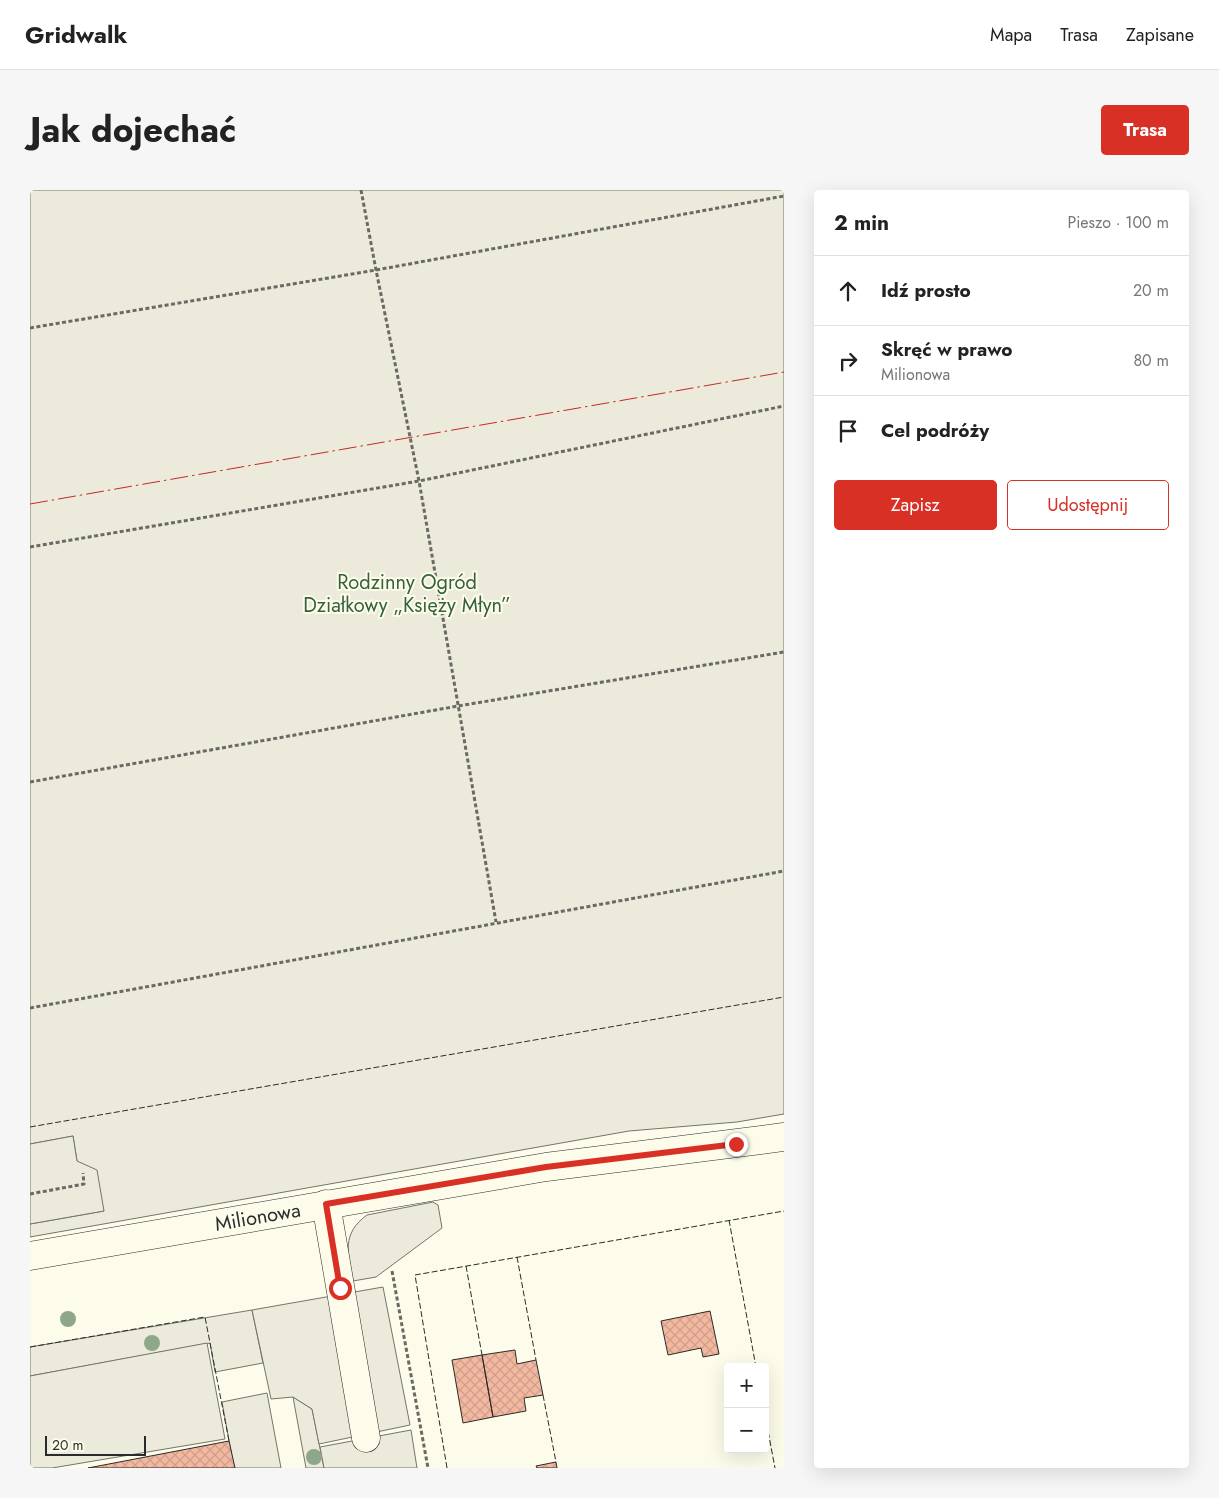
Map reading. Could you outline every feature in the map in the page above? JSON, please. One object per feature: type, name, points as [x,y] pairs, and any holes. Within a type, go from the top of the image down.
[{"type":"street","name":"Milionowa","points":[[30,1256],[546,1167],[784,1137]]},
{"type":"street","points":[[326,1204],[366,1438]]},
{"type":"path","points":[[362,190],[376,270],[419,481],[496,922]]},
{"type":"path","points":[[30,328],[376,270],[784,196]]},
{"type":"path","points":[[30,547],[419,481],[784,406]]},
{"type":"path","points":[[30,782],[458,706],[784,652]]},
{"type":"path","points":[[30,1008],[784,871]]},
{"type":"path","points":[[30,1194],[84,1184],[83,1173]]},
{"type":"path","points":[[392,1271],[428,1468]]},
{"type":"green space","name":"Rodzinny Ogród Działkowy „Księży Młyn”","points":[[30,190],[784,190],[784,1114],[737,1122],[629,1131],[30,1237],[30,1224],[104,1211],[77,1161],[73,1136],[30,1144]]},
{"type":"green space","points":[[433,1202],[438,1205],[442,1228],[376,1277],[353,1281],[348,1245],[353,1229],[359,1222],[367,1215]]},
{"type":"green space","points":[[252,1310],[263,1363],[215,1372],[210,1343],[30,1376],[30,1347]]},
{"type":"green space","points":[[267,1393],[281,1468],[234,1468],[222,1402]]},
{"type":"green space","points":[[293,1397],[312,1409],[324,1468],[306,1468]]},
{"type":"shaded area","points":[[73,1136],[77,1161],[97,1170],[104,1211],[30,1224],[30,1144]]},
{"type":"shaded area","points":[[383,1287],[410,1425],[319,1444],[312,1409],[293,1397],[271,1399],[252,1310]]},
{"type":"shaded area","points":[[207,1343],[225,1439],[52,1468],[30,1468],[30,1376]]},
{"type":"shaded area","points":[[411,1430],[417,1468],[324,1468],[320,1447]]},
{"type":"building","points":[[710,1311],[719,1354],[703,1357],[701,1348],[668,1355],[661,1321]]},
{"type":"building","points":[[515,1350],[517,1364],[536,1360],[543,1395],[524,1398],[526,1411],[493,1417],[482,1355]]},
{"type":"building","points":[[482,1355],[493,1417],[463,1423],[452,1360]]},
{"type":"building","points":[[229,1441],[235,1468],[88,1468]]},
{"type":"building","points":[[556,1462],[557,1468],[537,1468],[536,1466]]},
{"type":"fence","points":[[30,1127],[784,997]]},
{"type":"fence","points":[[447,1468],[415,1275],[784,1211]]},
{"type":"fence","points":[[729,1220],[755,1363]]},
{"type":"fence","points":[[517,1257],[536,1360]]},
{"type":"fence","points":[[466,1266],[482,1355]]},
{"type":"fence","points":[[30,1347],[205,1317],[229,1441]]},
{"type":"fence","points":[[543,1395],[556,1462]]},
{"type":"fence","points":[[769,1436],[775,1468]]},
{"type":"power","points":[[30,504],[784,372]]},
{"type":"route","points":[[340,1288],[326,1204],[546,1167],[736,1144]]}]
